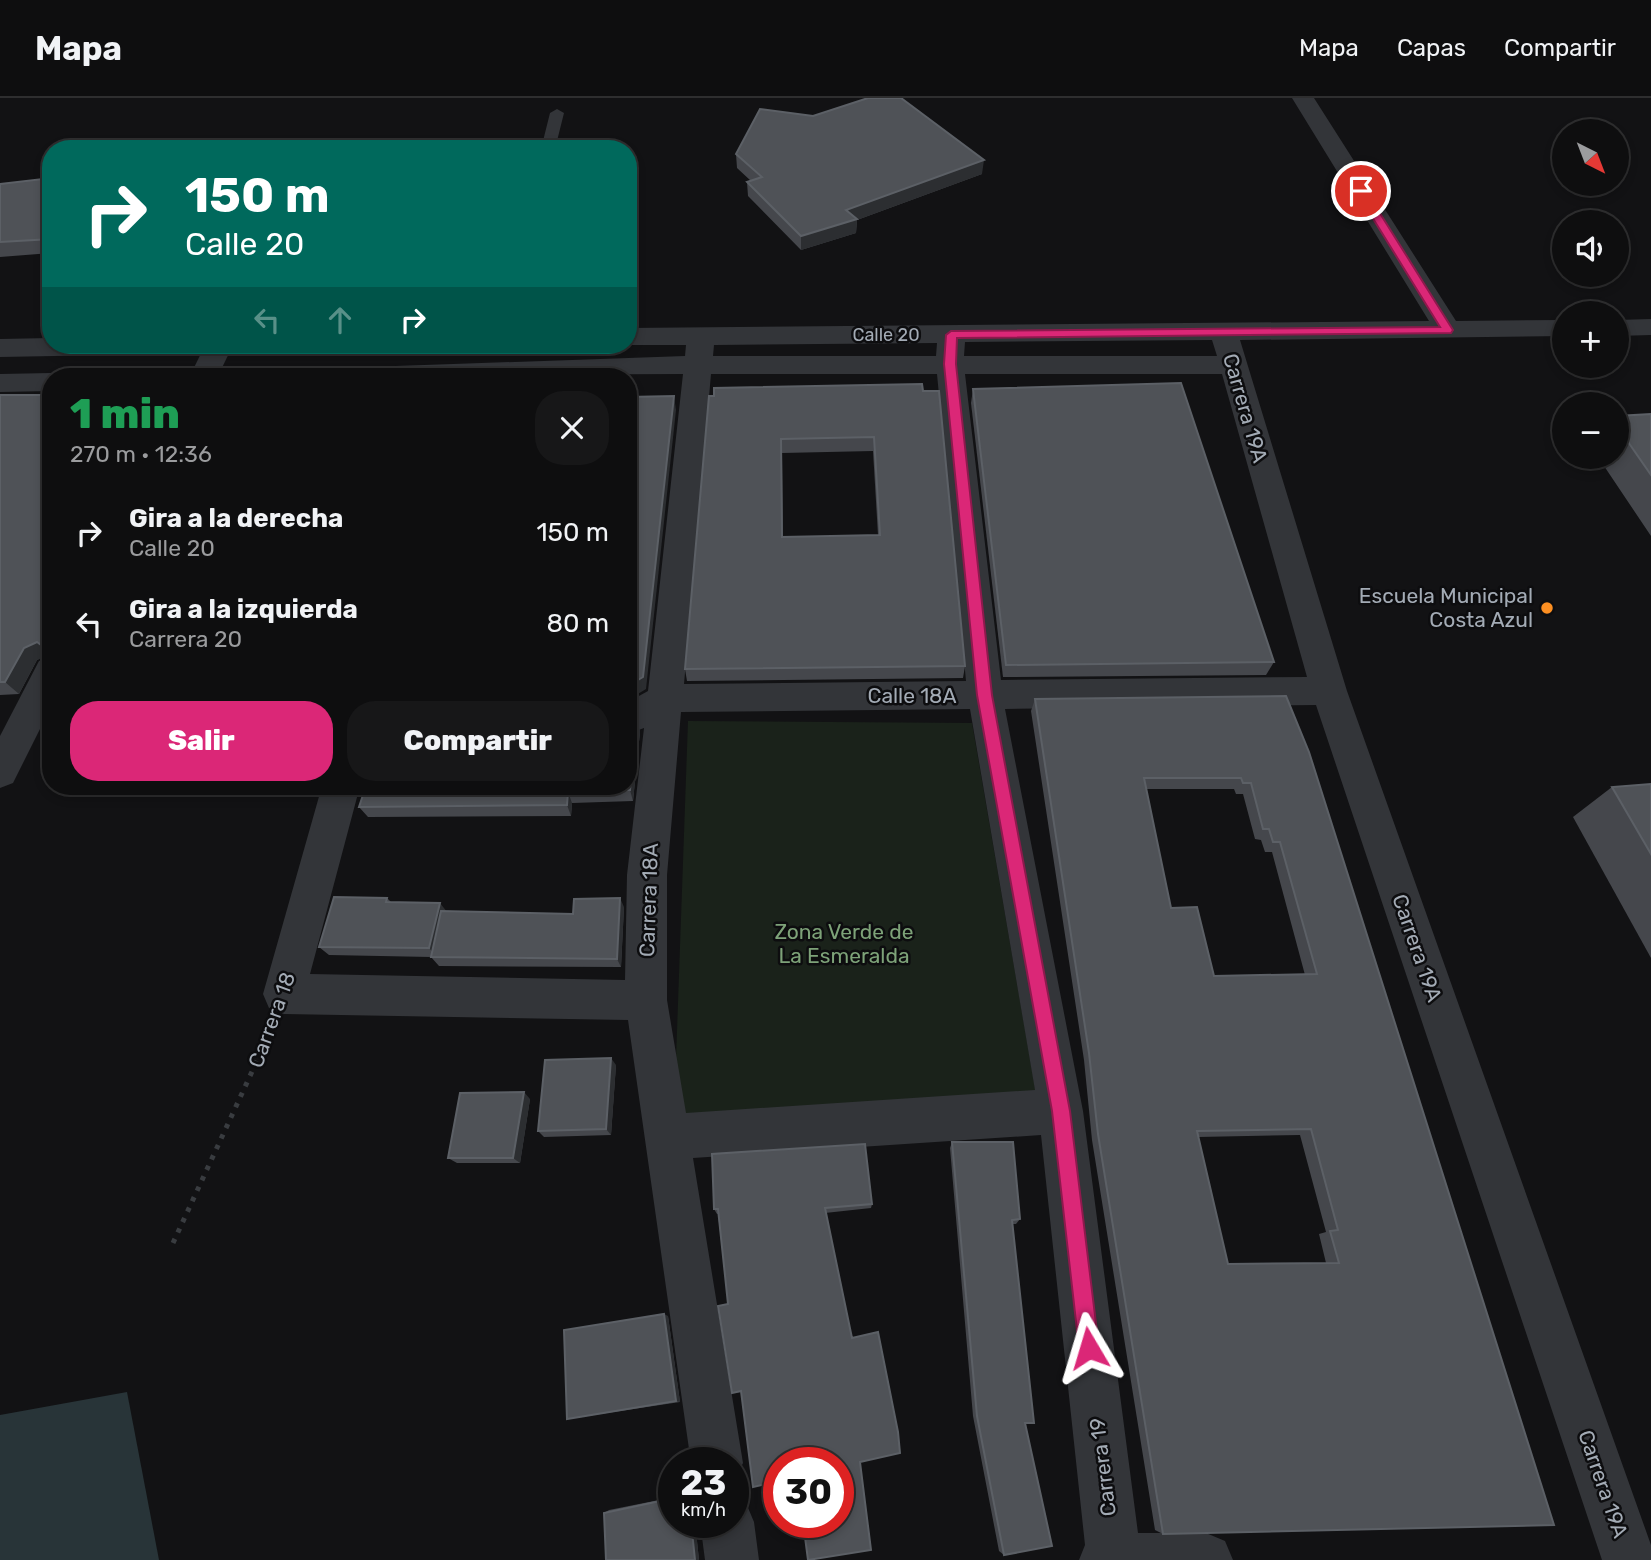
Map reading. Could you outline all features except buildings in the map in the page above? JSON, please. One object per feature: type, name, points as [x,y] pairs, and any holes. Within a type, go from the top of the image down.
[{"type":"street","points":[[1303,98],[1447,330]]},
{"type":"street","points":[[1629,328],[1651,327]]},
{"type":"street","points":[[514,368],[698,350],[1227,347],[1447,330],[1552,328]]},
{"type":"street","points":[[637,339],[698,350]]},
{"type":"street","points":[[0,348],[42,347]]},
{"type":"street","name":"Carrera 19A","points":[[1227,347],[1329,691],[1629,1560]]},
{"type":"street","name":"Carrera 18A","points":[[698,350],[647,875],[646,1000],[714,1447]]},
{"type":"street","name":"Carrera 19","points":[[951,350],[985,695],[1061,1111],[1111,1559]]},
{"type":"street","points":[[0,383],[42,382]]},
{"type":"street","points":[[0,772],[27,709],[42,685]]},
{"type":"street","name":"Calle 18A","points":[[637,714],[666,698],[1329,691]]},
{"type":"street","name":"Carrera 18","points":[[285,994],[339,795]]},
{"type":"street","points":[[285,994],[646,1000]]},
{"type":"street","points":[[666,1137],[1061,1111]]},
{"type":"street","points":[[729,1538],[732,1560]]},
{"type":"street","points":[[1111,1559],[1206,1560]]},
{"type":"lane","points":[[550,140],[557,113]]},
{"type":"path","name":"Carrera 18","points":[[173,1243],[259,1059],[285,994]]},
{"type":"green space","name":"Zona Verde de La Esmeralda","points":[[688,721],[972,723],[1037,1099],[674,1116]]},
{"type":"shaded area","points":[[127,1392],[159,1560],[0,1560],[0,1415]]},
{"type":"place","name":"Escuela Municipal Costa Azul","points":[[1547,608]]},
{"type":"route","points":[[1089,1348],[1061,1111],[985,695],[950,364],[951,335],[1223,330],[1447,330],[1361,191]]}]
